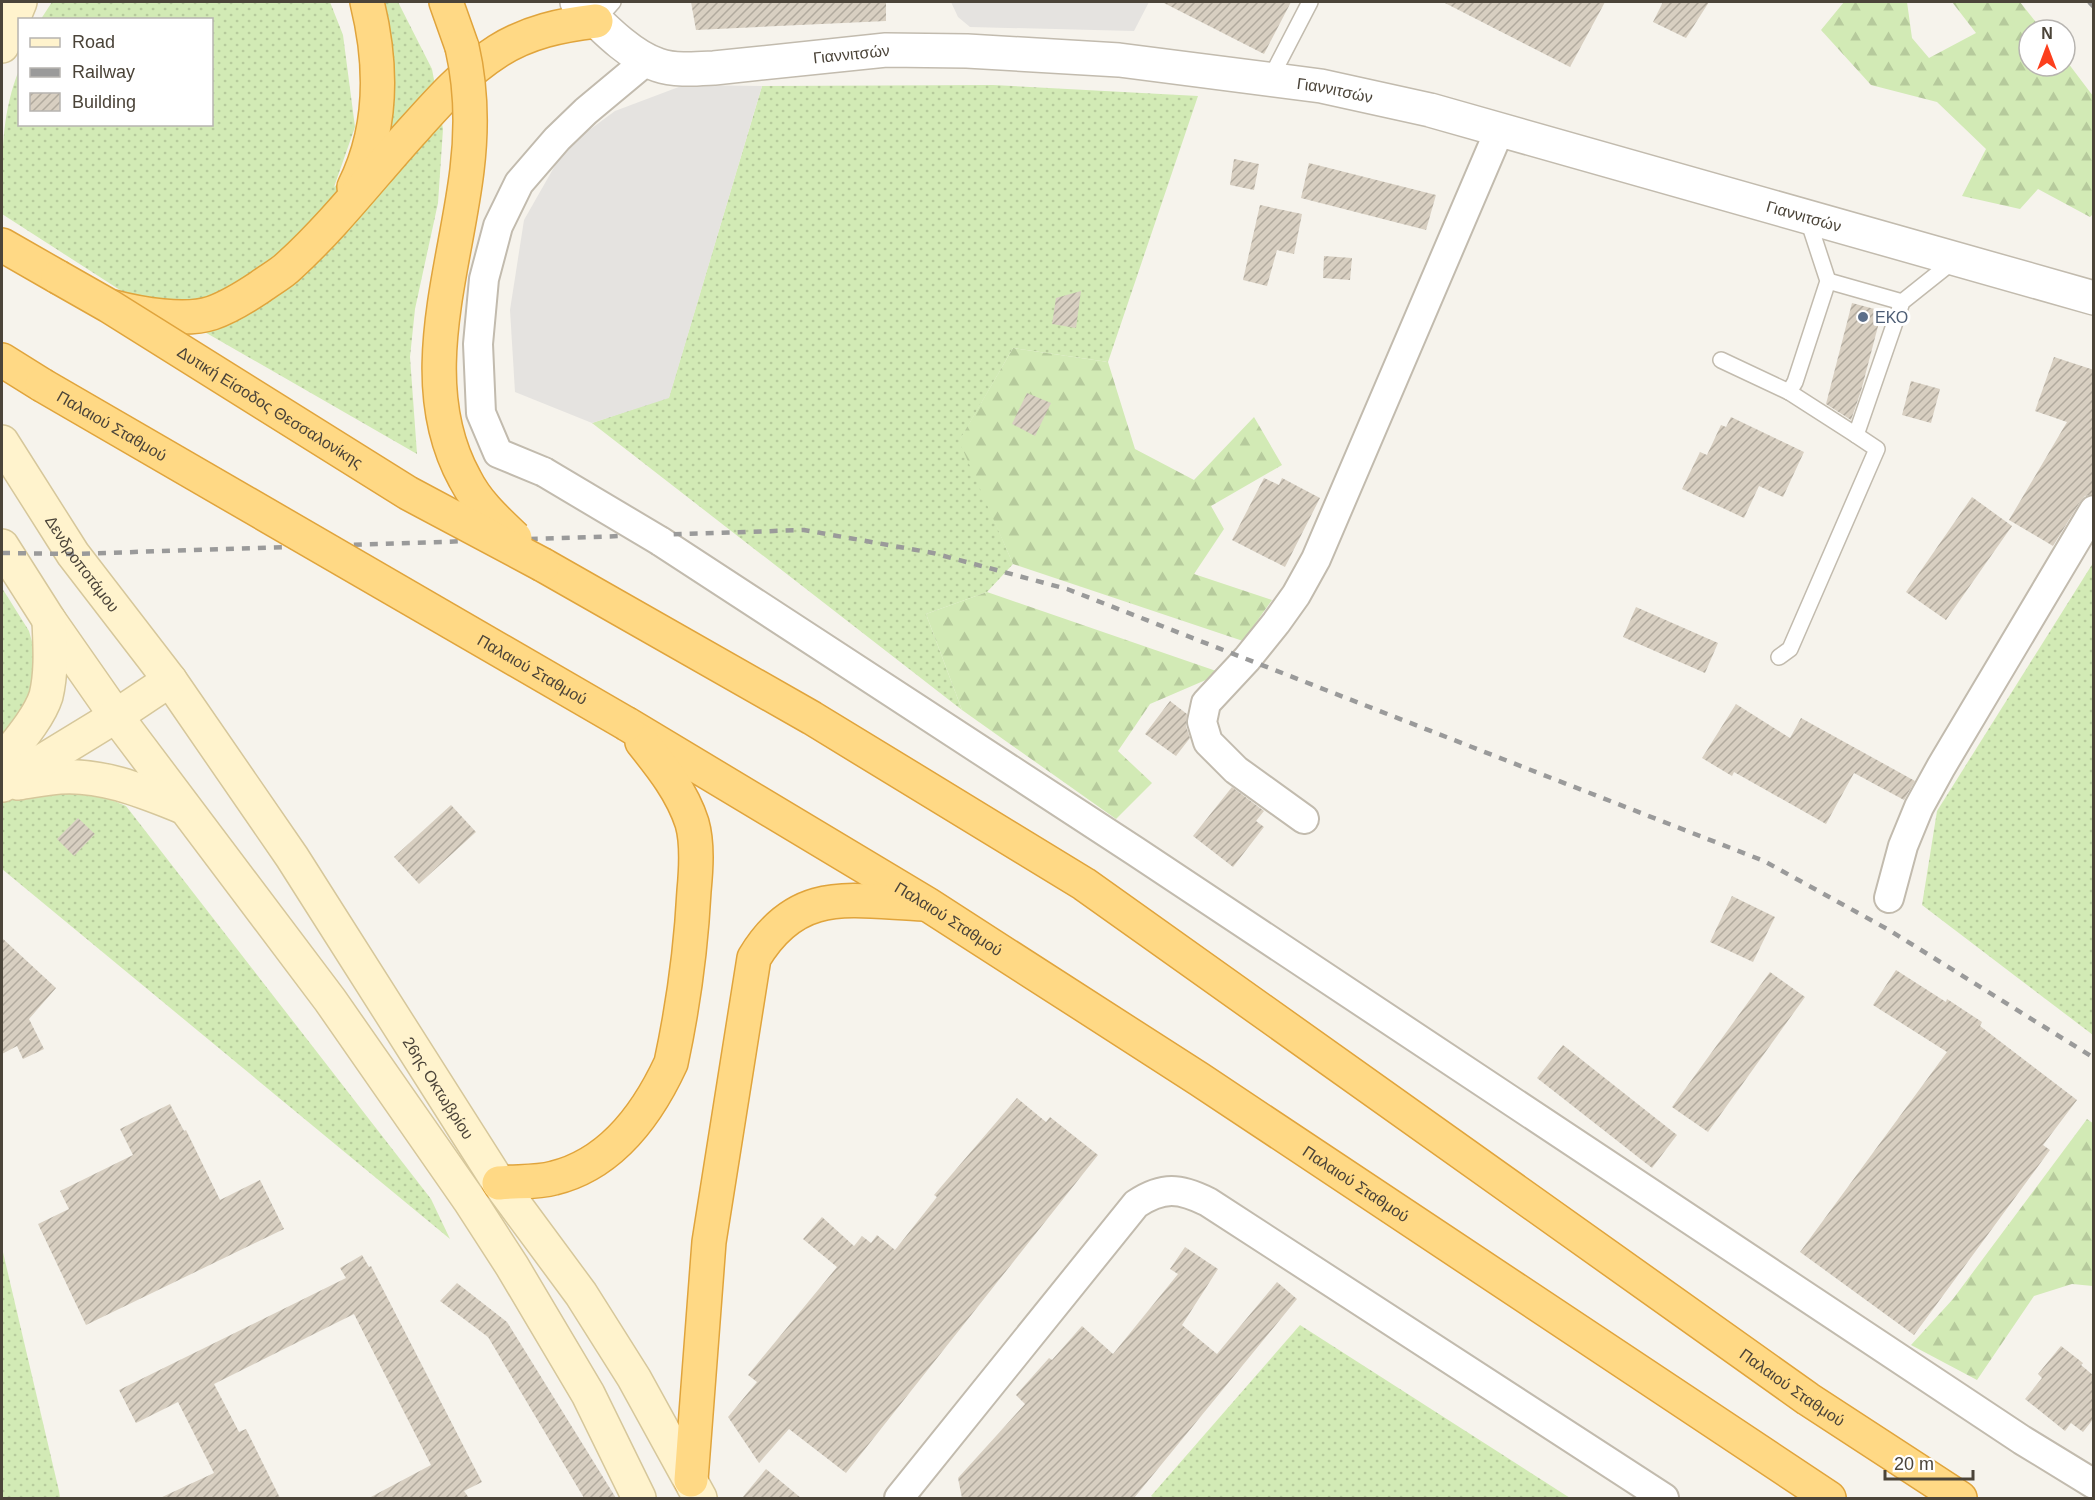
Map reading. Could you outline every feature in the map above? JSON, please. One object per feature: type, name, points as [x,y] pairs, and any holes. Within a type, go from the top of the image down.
[{"type":"highway","points":[[339,214],[363,166],[375,118],[377,59],[367,2]]},
{"type":"highway","points":[[446,2],[462,47],[469,90],[470,138],[465,186],[441,340],[441,401],[449,444],[465,481],[484,508],[543,565]]},
{"type":"highway","points":[[109,306],[143,315],[177,316],[210,314],[240,299],[288,268],[425,116],[473,69],[499,50],[534,34],[567,24],[595,8]]},
{"type":"highway","name":"Δυτική Είσοδος Θεσσαλονίκης","points":[[2,245],[109,306],[408,493],[543,565]]},
{"type":"highway","name":"Παλαιού Σταθμού","points":[[2,360],[627,724],[927,904],[1199,1079],[1829,1498]]},
{"type":"highway","name":"Παλαιού Σταθμού","points":[[543,565],[812,718],[1084,884],[1808,1399],[1960,1498]]},
{"type":"highway","points":[[498,1183],[551,1179],[577,1171],[605,1154],[623,1138],[647,1108],[662,1084],[671,1063],[692,923],[696,863],[693,825],[683,801],[666,772],[627,724]]},
{"type":"highway","points":[[695,1489],[709,1242],[754,958],[780,924],[800,911],[821,903],[845,901],[927,904]]},
{"type":"main road","points":[[2,46],[20,2]]},
{"type":"main road","name":"Δενδροποτάμου","points":[[2,442],[73,554],[170,680]]},
{"type":"main road","points":[[2,546],[49,620],[116,716],[330,1000],[470,1201],[512,1266],[588,1394],[639,1498]]},
{"type":"main road","points":[[2,778],[45,697],[50,662],[49,620]]},
{"type":"main road","points":[[2,778],[116,716],[170,680]]},
{"type":"main road","name":"26ης Οκτωβρίου","points":[[170,680],[292,857],[498,1183],[582,1294],[634,1378],[695,1489]]},
{"type":"main road","points":[[2,778],[89,778],[144,791],[183,807]]},
{"type":"street","name":"Γιαννιτσών","points":[[595,8],[646,61],[660,66],[693,69],[886,50],[967,51],[1119,60],[1360,93],[1500,129],[2094,298]]},
{"type":"street","points":[[646,61],[556,139],[519,183],[498,226],[484,279],[478,344],[481,413],[498,453],[544,472],[660,541],[1125,844],[2012,1434],[2094,1484]]},
{"type":"street","points":[[1304,819],[1236,770],[1208,742],[1202,722],[1206,703],[1247,659],[1276,623],[1296,595],[1316,559],[1500,129]]},
{"type":"street","points":[[1889,898],[1903,846],[1919,807],[2094,510]]},
{"type":"street","points":[[899,1498],[1136,1204],[1150,1194],[1167,1190],[1188,1192],[1208,1202],[1664,1498]]},
{"type":"lane","points":[[1270,79],[1310,2]]},
{"type":"lane","points":[[1789,392],[1795,382],[1828,281],[1806,217]]},
{"type":"lane","points":[[1856,435],[1902,302],[1956,259]]},
{"type":"lane","points":[[1828,281],[1902,302]]},
{"type":"lane","points":[[1720,360],[1789,392],[1877,449],[1790,649],[1779,657]]},
{"type":"green space","points":[[52,2],[330,2],[343,35],[355,127],[334,187],[392,137],[384,29],[376,2],[398,2],[432,69],[443,129],[438,203],[415,309],[410,357],[417,454],[156,304],[120,290],[2,214],[2,159],[5,123],[18,73],[18,126],[213,126],[213,18],[42,18]]},
{"type":"green space","points":[[1844,2],[1907,2],[1912,38],[1929,58],[1976,33],[1952,2],[2020,2],[2033,18],[2017,18],[2017,78],[2077,78],[2077,75],[2093,96],[2094,213],[2090,217],[2038,189],[2020,209],[1962,196],[1986,149],[1937,102],[1871,85],[1821,30]]},
{"type":"green space","points":[[993,85],[1198,96],[1108,362],[1013,348],[960,440],[1013,564],[987,592],[926,614],[962,710],[592,423],[669,397],[762,86]]},
{"type":"green space","points":[[1013,348],[1108,362],[1135,449],[1194,480],[1254,417],[1282,465],[1211,506],[1224,529],[1194,574],[1272,600],[1243,641],[1013,564],[959,441]]},
{"type":"green space","points":[[2093,563],[2093,1035],[1922,905],[1937,811]]},
{"type":"green space","points":[[2,588],[29,631],[36,656],[33,694],[2,741]]},
{"type":"green space","points":[[987,592],[1222,673],[1150,704],[1118,751],[1152,783],[1116,819],[962,710],[926,614]]},
{"type":"green space","points":[[52,789],[102,796],[126,806],[431,1199],[450,1239],[2,869],[2,799]]},
{"type":"green space","points":[[2087,1119],[2094,1124],[2093,1286],[2072,1284],[2034,1296],[1977,1380],[1911,1345],[1953,1299]]},
{"type":"green space","points":[[2,1248],[59,1491],[60,1498],[2,1498]]},
{"type":"green space","points":[[1300,1325],[1570,1498],[1154,1498],[1151,1496]]},
{"type":"shaded area","points":[[951,2],[1149,2],[1134,31],[970,27],[958,17]]},
{"type":"shaded area","points":[[684,85],[762,86],[669,398],[592,423],[515,392],[510,310],[524,220],[565,148],[615,111]]},
{"type":"building","points":[[691,2],[886,2],[886,21],[696,30]]},
{"type":"building","points":[[1162,2],[1291,2],[1264,54]]},
{"type":"building","points":[[1443,2],[1605,2],[1570,67]]},
{"type":"building","points":[[1663,2],[1709,2],[1686,38],[1653,22]]},
{"type":"building","points":[[1234,159],[1259,164],[1254,190],[1230,185]]},
{"type":"building","points":[[1309,163],[1436,195],[1426,230],[1301,198]]},
{"type":"building","points":[[1260,205],[1302,214],[1294,254],[1277,250],[1267,286],[1243,280]]},
{"type":"building","points":[[1324,256],[1352,258],[1350,280],[1323,278]]},
{"type":"building","points":[[1081,291],[1076,328],[1052,324],[1056,298]]},
{"type":"building","points":[[1852,303],[1882,311],[1851,420],[1826,404]]},
{"type":"building","points":[[2054,357],[2094,370],[2094,494],[2085,496],[2080,502],[2053,546],[2009,520],[2067,422],[2035,411]]},
{"type":"building","points":[[1911,381],[1940,389],[1931,423],[1902,415]]},
{"type":"building","points":[[1027,393],[1051,403],[1035,436],[1012,424]]},
{"type":"building","points":[[1731,417],[1804,452],[1783,497],[1759,486],[1744,518],[1682,489],[1700,452],[1707,455],[1721,425],[1726,427]]},
{"type":"building","points":[[1264,478],[1279,485],[1282,478],[1320,498],[1285,567],[1232,540]]},
{"type":"building","points":[[1972,497],[2012,526],[1946,620],[1906,592]]},
{"type":"building","points":[[1636,607],[1718,643],[1705,673],[1623,637]]},
{"type":"building","points":[[1170,701],[1187,714],[1186,726],[1190,738],[1176,756],[1145,734]]},
{"type":"building","points":[[1736,704],[1790,738],[1801,718],[1915,781],[1904,800],[1854,773],[1826,824],[1734,772],[1732,776],[1702,758]]},
{"type":"building","points":[[1232,787],[1264,811],[1256,821],[1264,827],[1233,867],[1193,836]]},
{"type":"building","points":[[451,805],[476,832],[419,884],[394,857]]},
{"type":"building","points":[[78,818],[95,834],[74,856],[57,839]]},
{"type":"building","points":[[1732,896],[1775,917],[1753,962],[1710,942]]},
{"type":"building","points":[[2,938],[56,988],[29,1019],[44,1049],[23,1059],[17,1046],[2,1054]]},
{"type":"building","points":[[1896,970],[1982,1022],[1980,1026],[2077,1100],[2043,1145],[2050,1150],[1914,1335],[1800,1252],[1947,1052],[1873,1005]]},
{"type":"building","points":[[1770,972],[1805,997],[1708,1132],[1672,1107]]},
{"type":"building","points":[[1563,1045],[1677,1135],[1652,1168],[1537,1078]]},
{"type":"building","points":[[1017,1098],[1046,1122],[1050,1117],[1098,1155],[846,1473],[789,1429],[759,1463],[728,1417],[757,1382],[748,1375],[837,1267],[803,1239],[822,1217],[854,1246],[862,1236],[871,1243],[877,1235],[895,1250],[937,1197],[934,1195]]},
{"type":"building","points":[[170,1104],[184,1131],[186,1130],[220,1200],[260,1180],[284,1229],[86,1325],[38,1224],[69,1209],[60,1191],[133,1155],[120,1129]]},
{"type":"building","points":[[1185,1247],[1218,1269],[1182,1325],[1217,1354],[1277,1282],[1297,1299],[1134,1498],[962,1498],[958,1478],[1025,1404],[1016,1395],[1049,1358],[1052,1360],[1082,1326],[1113,1354],[1178,1274],[1170,1269]]},
{"type":"building","points":[[362,1255],[369,1267],[371,1266],[482,1482],[464,1491],[469,1498],[369,1498],[431,1465],[354,1314],[214,1384],[239,1432],[246,1429],[280,1498],[160,1498],[214,1473],[178,1402],[136,1423],[119,1390],[346,1278],[340,1268]]},
{"type":"building","points":[[457,1283],[507,1322],[616,1498],[584,1498],[488,1337],[440,1301]]},
{"type":"building","points":[[2061,1346],[2083,1363],[2081,1365],[2094,1376],[2094,1418],[2083,1432],[2071,1423],[2065,1431],[2025,1399],[2042,1378],[2038,1374]]},
{"type":"building","points":[[766,1469],[801,1498],[742,1498]]},
{"type":"railway","points":[[2089,2],[2094,7]]},
{"type":"railway","points":[[2,553],[73,554],[804,530],[933,553],[1067,589],[1764,861],[1889,930],[2094,1058]]},
{"type":"place","name":"ΕΚΟ","points":[[1863,317]]}]
